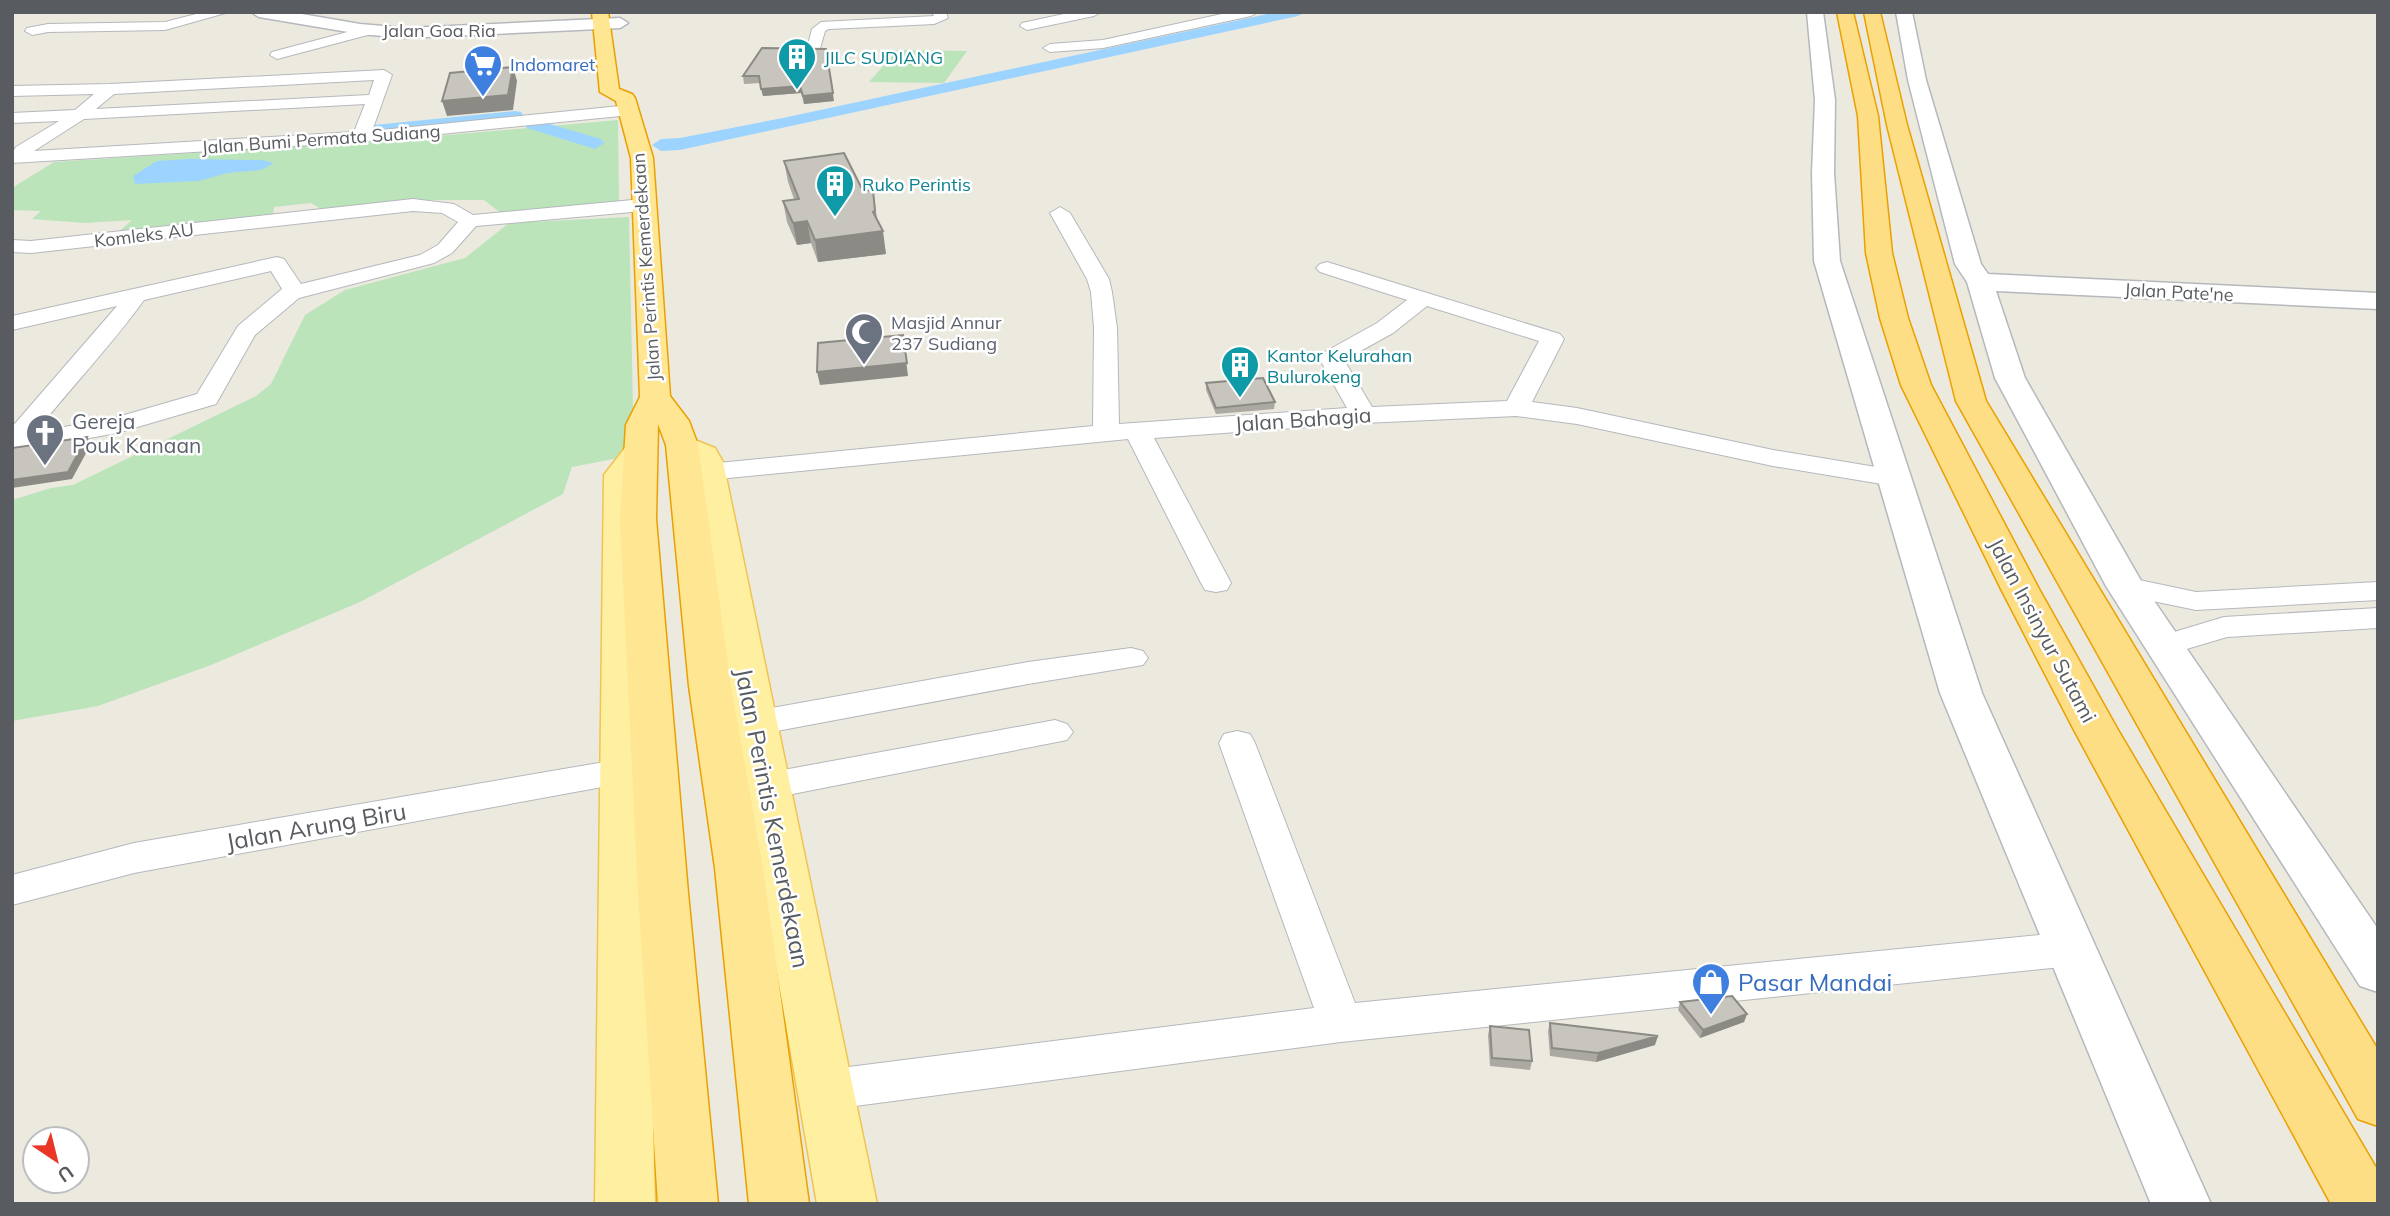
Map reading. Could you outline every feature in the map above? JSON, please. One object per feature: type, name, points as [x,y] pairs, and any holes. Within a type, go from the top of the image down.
[{"type":"highway","name":"Jalan Insinyur Sutami","points":[[1845,12],[1868,116],[1879,253],[1894,318],[1916,385],[2020,589],[2096,730],[2364,1204]]},
{"type":"highway","points":[[1872,12],[1898,125],[1971,401],[2378,1101]]},
{"type":"highway","points":[[610,18],[623,43]]},
{"type":"highway","name":"Jalan Perintis Kemerdekaan","points":[[610,18],[610,92],[628,98],[642,158],[655,397],[642,425],[676,456]]},
{"type":"highway","name":"Jalan Perintis Kemerdekaan","points":[[655,397],[673,421],[738,868],[779,1204]]},
{"type":"highway","name":"Jalan Perintis Kemerdekaan","points":[[676,456],[638,519],[653,699],[663,893],[688,1204]]},
{"type":"main road","name":"Jalan Perintis Kemerdekaan","points":[[625,1204],[621,475],[676,456],[755,723],[848,1204]]},
{"type":"street","points":[[69,12],[28,26],[35,30],[165,26],[222,12]]},
{"type":"street","name":"Jalan Goa Ria","points":[[259,12],[370,30],[454,32],[610,18]]},
{"type":"street","points":[[814,49],[819,29],[825,24],[934,20],[941,18],[939,12]]},
{"type":"street","points":[[1040,12],[1027,26],[1094,12]]},
{"type":"street","points":[[1815,12],[1825,100],[1823,173],[1827,261],[1961,693],[2181,1204]]},
{"type":"street","points":[[1904,12],[1917,80],[1938,163],[1968,264],[1980,282],[2010,378],[2125,586],[2378,971]]},
{"type":"street","points":[[1050,48],[1103,44],[1239,13]]},
{"type":"street","points":[[277,55],[370,30]]},
{"type":"street","points":[[12,91],[110,89],[384,75],[363,133]]},
{"type":"street","points":[[12,172],[21,154],[79,115],[110,89]]},
{"type":"street","name":"Jalan Bumi Permata Sudiang","points":[[21,154],[363,133],[628,98]]},
{"type":"street","points":[[12,118],[377,99]]},
{"type":"street","name":"Komleks AU","points":[[12,266],[22,247],[417,205],[447,208],[470,220],[643,205]]},
{"type":"street","points":[[1060,213],[1098,279],[1102,291],[1107,328],[1104,379],[1106,433]]},
{"type":"street","points":[[12,444],[117,425],[207,399],[246,331],[294,291],[428,259],[445,249],[470,220]]},
{"type":"street","points":[[256,221],[294,291]]},
{"type":"street","points":[[12,323],[277,263]]},
{"type":"street","points":[[1327,268],[1541,333],[1552,339],[1516,408]]},
{"type":"street","name":"Jalan Pate'ne","points":[[1980,282],[2378,301]]},
{"type":"street","points":[[12,444],[71,372],[113,327],[137,294]]},
{"type":"street","points":[[1364,415],[1331,358],[1385,328],[1424,298]]},
{"type":"street","name":"Jalan Bahagia","points":[[676,456],[1516,408],[1577,416],[1773,458],[1894,478]]},
{"type":"street","points":[[1137,431],[1216,583]]},
{"type":"street","points":[[2125,586],[2196,601],[2378,590]]},
{"type":"street","points":[[2196,601],[2194,609],[2204,618],[2224,627]]},
{"type":"street","points":[[2163,646],[2224,627],[2378,618]]},
{"type":"street","points":[[755,723],[1028,673],[1132,658]]},
{"type":"street","points":[[767,786],[1055,732]]},
{"type":"street","points":[[1237,743],[1341,1023]]},
{"type":"street","name":"Jalan Arung Biru","points":[[12,890],[134,858],[622,772]]},
{"type":"street","points":[[825,1090],[1341,1023],[2070,949]]},
{"type":"green space","points":[[897,50],[967,51],[944,83],[869,82]]},
{"type":"green space","points":[[618,120],[619,202],[502,214],[484,200],[406,200],[323,210],[311,203],[274,207],[273,218],[112,238],[132,220],[85,223],[32,219],[41,211],[12,210],[12,188],[54,162],[380,141]]},
{"type":"green space","points":[[629,217],[634,455],[572,467],[563,494],[360,602],[211,665],[98,706],[12,721],[12,500],[51,488],[73,485],[256,396],[271,384],[305,315],[345,290],[465,258],[509,223]]},
{"type":"water","points":[[262,160],[274,163],[261,170],[227,173],[199,181],[135,184],[133,176],[157,161]]},
{"type":"building","points":[[762,48],[826,49],[833,93],[803,96],[800,86],[761,89],[759,76],[743,76]]},
{"type":"building","points":[[513,67],[508,95],[442,101],[450,73]]},
{"type":"building","name":"Ruko Perintis","points":[[844,153],[863,191],[873,190],[873,212],[883,231],[815,240],[807,221],[793,223],[783,201],[799,199],[784,161]]},
{"type":"building","points":[[903,335],[907,363],[817,372],[818,343]]},
{"type":"building","name":"Kantor Kelurahan Bulurokeng","points":[[1263,378],[1275,402],[1216,408],[1206,383]]},
{"type":"building","name":"Gereja Pouk Kanaan","points":[[87,437],[68,472],[12,480],[12,448]]},
{"type":"building","name":"Pasar Mandai","points":[[1732,996],[1747,1014],[1703,1030],[1680,1002]]},
{"type":"building","points":[[1550,1023],[1658,1036],[1598,1053],[1552,1048]]},
{"type":"building","points":[[1490,1026],[1529,1030],[1532,1061],[1492,1058]]},
{"type":"waterway","points":[[661,145],[680,144],[783,123],[1298,12]]},
{"type":"waterway","points":[[374,130],[515,116]]},
{"type":"waterway","points":[[533,124],[595,143]]},
{"type":"place","name":"JILC SUDIANG","points":[[797,91]]},
{"type":"place","name":"Indomaret","points":[[483,98]]},
{"type":"place","name":"Ruko Perintis","points":[[835,218]]},
{"type":"place","name":"Masjid Annur 237 Sudiang","points":[[864,366]]},
{"type":"place","name":"Kantor Kelurahan Bulurokeng","points":[[1240,399]]},
{"type":"place","name":"Gereja Pouk Kanaan","points":[[45,467]]},
{"type":"place","name":"Pasar Mandai","points":[[1711,1016]]}]
